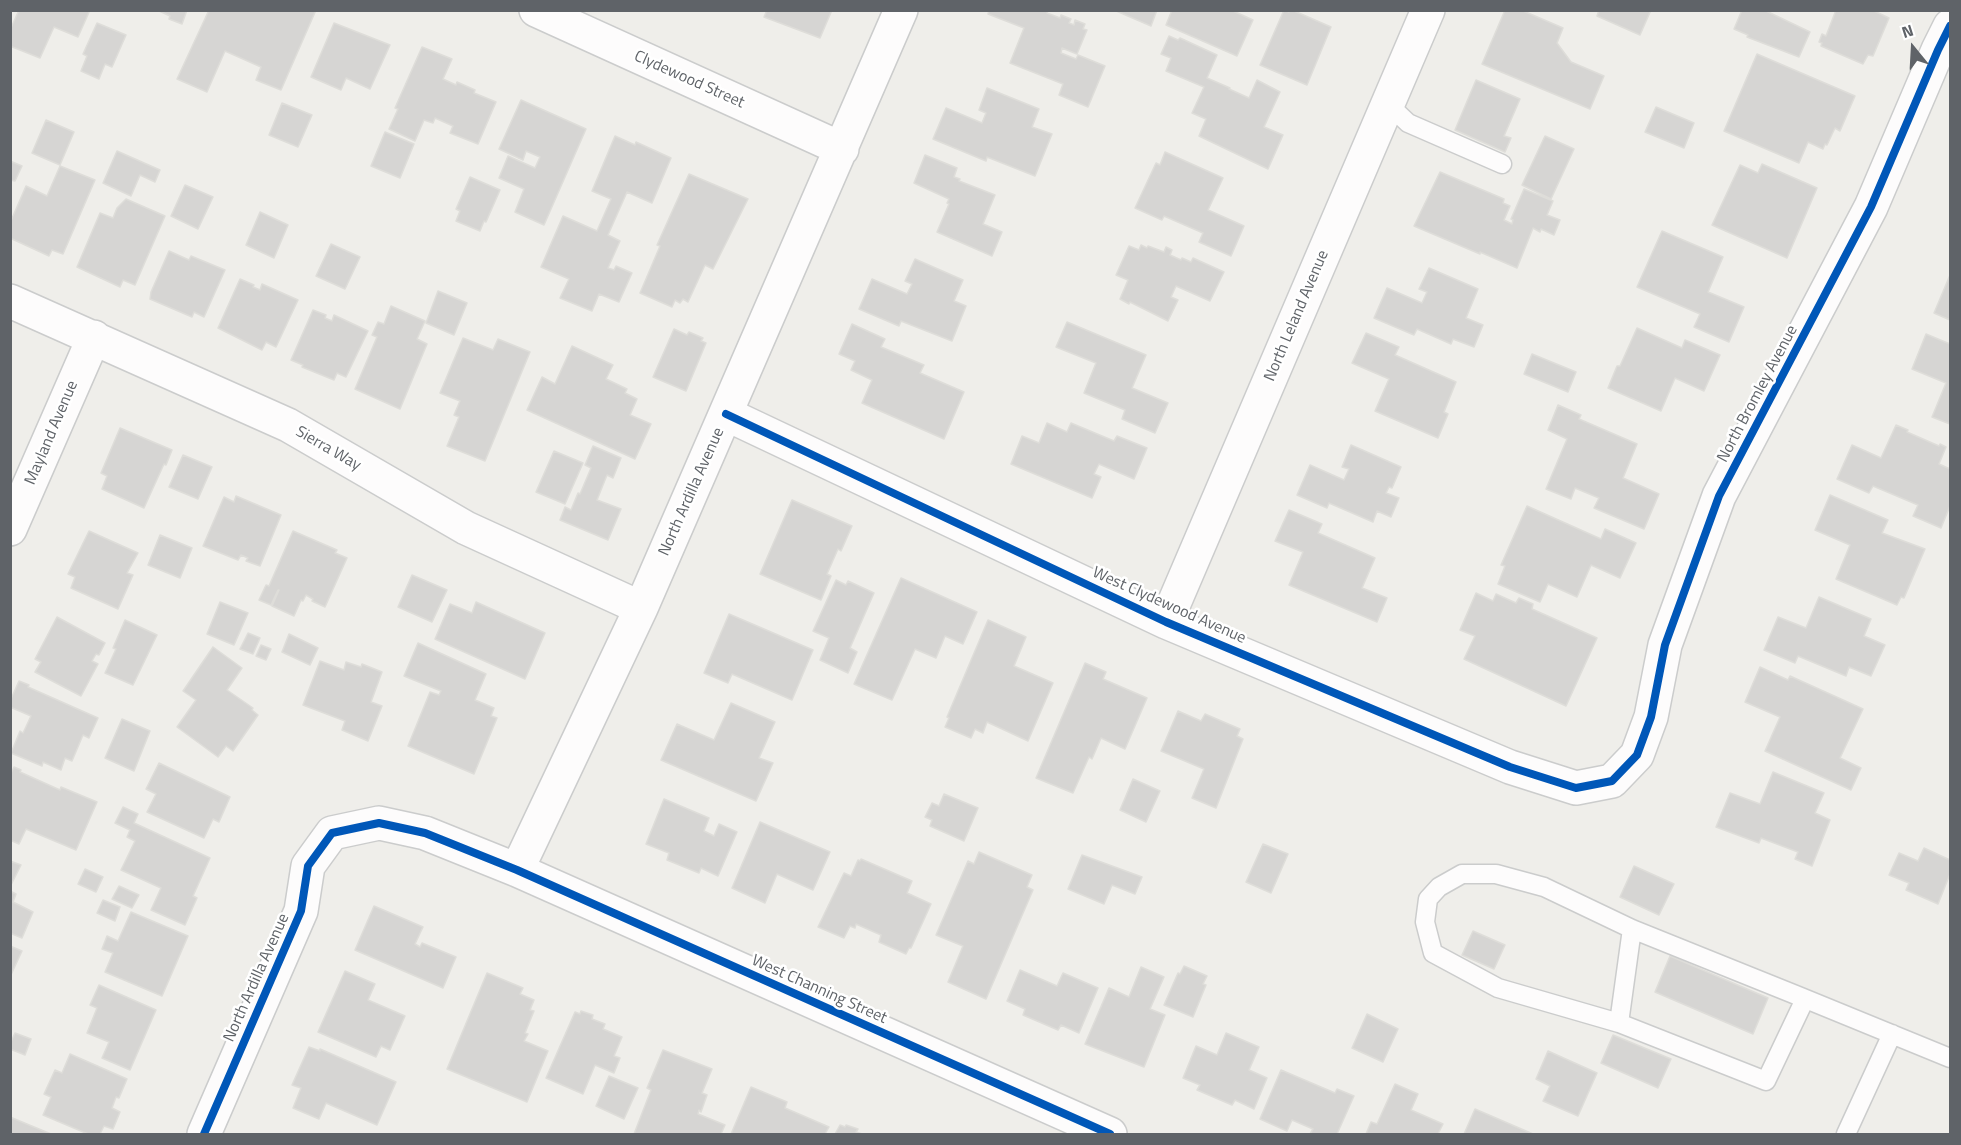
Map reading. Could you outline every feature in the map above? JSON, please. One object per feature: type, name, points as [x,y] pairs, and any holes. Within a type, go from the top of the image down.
[{"type":"street","name":"Clydewood Street","points":[[536,10],[842,149]]},
{"type":"street","name":"North Ardilla Avenue","points":[[518,870],[640,608],[901,10]]},
{"type":"street","name":"North Leland Avenue","points":[[1166,621],[1428,10]]},
{"type":"street","name":"North Bromley Avenue","points":[[1612,781],[1637,755],[1651,717],[1665,645],[1719,496],[1871,207],[1950,26]]},
{"type":"street","name":"Sierra Way","points":[[10,301],[288,425],[466,528],[640,608]]},
{"type":"street","name":"Mayland Avenue","points":[[10,529],[94,337]]},
{"type":"street","name":"West Clydewood Avenue","points":[[726,414],[1166,621],[1510,767],[1576,788],[1612,781]]},
{"type":"street","name":"West Channing Street","points":[[332,833],[379,822],[425,833],[518,870],[1110,1134]]},
{"type":"street","name":"North Ardilla Avenue","points":[[204,1134],[302,911],[308,866],[332,833]]},
{"type":"lane","points":[[1388,104],[1408,123],[1502,164]]},
{"type":"lane","points":[[1805,999],[1766,1081],[1619,1023],[1498,988],[1433,953],[1425,922],[1428,899],[1439,887],[1462,874],[1496,874],[1544,887],[1632,929],[1892,1034],[1950,1058]]},
{"type":"lane","points":[[1619,1023],[1632,929]]},
{"type":"lane","points":[[1846,1134],[1892,1034]]},
{"type":"building","points":[[19,10],[90,10],[78,37],[54,27],[40,58],[10,46],[10,30]]},
{"type":"building","points":[[157,10],[187,10],[182,24],[169,19],[170,16]]},
{"type":"building","points":[[209,10],[316,10],[281,90],[256,80],[261,67],[225,51],[207,92],[177,79]]},
{"type":"building","points":[[767,10],[832,10],[820,38],[764,17]]},
{"type":"building","points":[[989,10],[1048,10],[1047,13],[1071,19],[1069,23],[1074,25],[1075,20],[1085,24],[1083,29],[1087,30],[1077,54],[1062,48],[1061,53],[1076,59],[1078,55],[1105,66],[1088,107],[1059,95],[1063,84],[1010,63],[1024,28],[988,14]]},
{"type":"building","points":[[1114,10],[1157,10],[1151,26]]},
{"type":"building","points":[[1172,10],[1231,10],[1253,20],[1237,56],[1166,25]]},
{"type":"building","points":[[1284,10],[1289,12],[1292,10],[1331,27],[1307,85],[1260,65]]},
{"type":"building","points":[[1505,10],[1521,10],[1563,28],[1557,43],[1571,62],[1604,76],[1590,109],[1482,64]]},
{"type":"building","points":[[1599,10],[1651,10],[1640,35],[1597,16]]},
{"type":"building","points":[[1742,10],[1764,10],[1810,32],[1799,57],[1747,37],[1748,35],[1734,29]]},
{"type":"building","points":[[1836,10],[1872,10],[1889,18],[1873,56],[1868,55],[1863,64],[1821,46],[1822,43],[1819,42],[1822,34],[1826,36]]},
{"type":"building","points":[[97,23],[126,35],[112,67],[105,64],[99,79],[81,71],[87,56],[83,54]]},
{"type":"building","points":[[334,23],[390,45],[370,89],[346,78],[341,90],[311,77]]},
{"type":"building","points":[[1169,36],[1178,40],[1180,38],[1217,55],[1207,78],[1249,98],[1257,80],[1280,92],[1264,127],[1283,135],[1268,169],[1199,136],[1206,119],[1192,113],[1204,87],[1166,71],[1171,58],[1161,54]]},
{"type":"building","points":[[422,47],[452,59],[443,79],[456,85],[457,82],[475,90],[474,93],[496,102],[478,144],[450,133],[453,126],[435,118],[433,123],[424,120],[415,141],[389,129],[398,109],[395,108]]},
{"type":"building","points":[[1757,54],[1855,96],[1840,131],[1835,128],[1823,149],[1808,142],[1799,163],[1724,131]]},
{"type":"building","points":[[1476,80],[1520,99],[1504,136],[1511,138],[1505,152],[1455,130]]},
{"type":"building","points":[[987,88],[1039,109],[1032,127],[1052,134],[1035,176],[987,157],[986,161],[933,139],[946,108],[982,123],[986,113],[979,110]]},
{"type":"building","points":[[521,100],[586,129],[544,225],[515,212],[524,189],[499,178],[508,156],[535,168],[540,157],[526,151],[523,160],[499,149]]},
{"type":"building","points":[[282,103],[312,115],[298,147],[269,135]]},
{"type":"building","points":[[1656,107],[1694,123],[1684,148],[1645,132]]},
{"type":"building","points":[[46,120],[74,132],[60,165],[32,153]]},
{"type":"building","points":[[385,132],[414,144],[400,178],[371,166]]},
{"type":"building","points":[[615,136],[635,145],[636,142],[671,158],[652,203],[627,192],[608,235],[620,241],[608,268],[614,270],[616,266],[632,273],[619,302],[599,294],[592,311],[560,298],[569,279],[541,267],[563,216],[597,231],[611,199],[592,191]]},
{"type":"building","points":[[1545,136],[1574,149],[1551,199],[1522,185]]},
{"type":"building","points":[[117,151],[160,170],[155,182],[140,175],[131,196],[103,183]]},
{"type":"building","points":[[1165,152],[1223,178],[1208,210],[1244,226],[1231,256],[1199,242],[1203,233],[1164,216],[1162,220],[1135,208],[1156,163],[1160,165]]},
{"type":"building","points":[[925,155],[957,168],[954,177],[960,179],[959,181],[995,195],[983,224],[1002,232],[992,256],[937,232],[949,199],[914,183]]},
{"type":"building","points":[[10,161],[22,166],[15,181],[10,180]]},
{"type":"building","points":[[1762,164],[1817,188],[1787,258],[1712,225],[1740,165],[1758,173]]},
{"type":"building","points":[[60,166],[95,180],[63,254],[52,250],[49,256],[10,238],[10,223],[26,186],[47,196]]},
{"type":"building","points":[[1440,172],[1504,199],[1503,203],[1510,206],[1504,220],[1512,224],[1511,219],[1524,189],[1553,201],[1547,215],[1560,220],[1554,235],[1533,228],[1517,268],[1414,226]]},
{"type":"building","points":[[689,174],[748,199],[713,269],[705,265],[688,302],[683,299],[680,303],[675,300],[672,307],[640,293],[660,246],[657,245]]},
{"type":"building","points":[[470,177],[500,190],[480,231],[456,221],[460,211],[456,209]]},
{"type":"building","points":[[185,185],[213,197],[198,229],[171,216]]},
{"type":"building","points":[[126,199],[165,216],[135,285],[123,280],[120,287],[77,267],[100,213],[113,218],[117,208]]},
{"type":"building","points":[[260,212],[288,225],[274,258],[246,245]]},
{"type":"building","points":[[1662,231],[1723,257],[1708,292],[1744,307],[1729,342],[1694,327],[1700,314],[1637,287]]},
{"type":"building","points":[[331,244],[360,257],[345,289],[316,276]]},
{"type":"building","points":[[1141,245],[1164,252],[1166,247],[1172,250],[1170,255],[1181,260],[1182,258],[1191,262],[1193,258],[1224,272],[1210,301],[1176,286],[1171,297],[1178,300],[1168,321],[1120,299],[1128,280],[1116,275],[1129,246],[1139,250]]},
{"type":"building","points":[[169,251],[189,260],[191,256],[225,270],[204,317],[194,312],[192,317],[150,299]]},
{"type":"building","points":[[915,259],[963,280],[954,301],[966,306],[952,341],[901,321],[899,326],[859,309],[872,279],[907,294],[912,284],[905,281]]},
{"type":"building","points":[[1429,268],[1478,289],[1466,318],[1483,325],[1474,347],[1453,339],[1451,344],[1417,329],[1414,335],[1374,318],[1387,288],[1422,303],[1427,292],[1419,289]]},
{"type":"building","points":[[1950,275],[1950,320],[1934,313]]},
{"type":"building","points":[[240,279],[260,290],[262,284],[298,300],[276,347],[266,342],[262,350],[218,328]]},
{"type":"building","points":[[438,291],[467,303],[454,335],[426,323]]},
{"type":"building","points":[[391,306],[425,321],[417,339],[427,344],[400,409],[355,389],[377,337],[372,335],[378,322],[384,324]]},
{"type":"building","points":[[313,310],[326,315],[325,318],[332,321],[334,315],[368,331],[346,377],[337,373],[334,380],[291,360]]},
{"type":"building","points":[[1067,322],[1146,355],[1132,388],[1168,403],[1155,433],[1122,419],[1125,410],[1084,393],[1096,363],[1056,347]]},
{"type":"building","points":[[852,324],[885,339],[881,347],[924,365],[920,373],[964,392],[944,439],[862,403],[872,380],[851,370],[855,361],[839,354]]},
{"type":"building","points":[[1637,328],[1682,348],[1685,340],[1720,355],[1704,391],[1675,378],[1661,411],[1608,388]]},
{"type":"building","points":[[674,329],[687,335],[689,332],[703,338],[701,341],[706,343],[686,391],[653,377]]},
{"type":"building","points":[[1366,333],[1399,347],[1395,355],[1456,382],[1444,412],[1448,414],[1438,438],[1375,411],[1389,379],[1352,363]]},
{"type":"building","points":[[1926,334],[1950,344],[1950,424],[1932,417],[1946,383],[1912,369]]},
{"type":"building","points":[[463,338],[493,350],[498,339],[530,352],[485,461],[447,446],[459,417],[454,415],[460,401],[440,393]]},
{"type":"building","points":[[572,346],[613,365],[606,379],[627,389],[625,393],[637,399],[630,415],[651,424],[635,459],[527,410],[542,377],[555,384]]},
{"type":"building","points":[[1532,354],[1576,372],[1568,392],[1524,374]]},
{"type":"building","points":[[1558,405],[1581,415],[1579,419],[1637,444],[1623,478],[1659,494],[1644,529],[1594,508],[1599,498],[1575,488],[1571,499],[1546,489],[1567,439],[1548,430]]},
{"type":"building","points":[[1047,423],[1067,432],[1071,423],[1114,441],[1117,436],[1147,448],[1134,479],[1099,464],[1094,474],[1101,477],[1092,498],[1011,464],[1022,436],[1039,443]]},
{"type":"building","points":[[1896,425],[1908,430],[1907,432],[1946,447],[1939,464],[1950,469],[1950,506],[1941,528],[1913,516],[1918,505],[1873,486],[1869,493],[1837,479],[1852,445],[1881,458]]},
{"type":"building","points":[[120,428],[172,450],[144,508],[102,489],[107,476],[101,473]]},
{"type":"building","points":[[1351,445],[1401,467],[1392,488],[1389,487],[1386,493],[1399,498],[1391,517],[1377,511],[1373,522],[1329,503],[1327,508],[1297,495],[1310,465],[1344,480],[1349,469],[1342,467]]},
{"type":"building","points":[[593,446],[621,458],[613,478],[607,475],[597,500],[621,509],[608,540],[560,520],[565,507],[571,510],[578,493],[580,494],[591,468],[585,465]]},
{"type":"building","points":[[554,451],[583,463],[565,504],[536,492]]},
{"type":"building","points":[[183,455],[212,467],[198,499],[169,487]]},
{"type":"building","points":[[1830,495],[1888,520],[1882,533],[1925,549],[1904,598],[1901,597],[1897,605],[1836,579],[1850,545],[1815,530]]},
{"type":"building","points":[[236,496],[281,515],[260,566],[246,561],[248,558],[241,555],[238,560],[203,546],[224,497],[234,502]]},
{"type":"building","points":[[792,500],[852,526],[827,574],[831,576],[821,600],[760,574]]},
{"type":"building","points":[[1527,506],[1601,539],[1605,529],[1636,543],[1620,578],[1591,565],[1577,597],[1548,584],[1540,602],[1498,584],[1505,566],[1501,565]]},
{"type":"building","points":[[1289,510],[1322,524],[1318,533],[1375,558],[1362,588],[1387,598],[1377,622],[1289,585],[1303,552],[1275,541]]},
{"type":"building","points":[[89,531],[138,553],[127,573],[133,575],[118,609],[71,588],[75,577],[68,574]]},
{"type":"building","points":[[293,531],[337,550],[335,553],[347,558],[325,607],[312,601],[313,599],[306,595],[303,601],[301,600],[294,616],[272,606],[279,590],[271,605],[259,600],[266,585],[269,586]]},
{"type":"building","points":[[160,535],[192,548],[180,578],[148,565]]},
{"type":"building","points":[[412,575],[447,590],[432,622],[398,607]]},
{"type":"building","points":[[901,578],[977,612],[963,644],[945,636],[936,658],[915,649],[892,700],[854,684]]},
{"type":"building","points":[[836,580],[846,585],[848,581],[874,593],[850,648],[857,652],[848,673],[820,660],[829,638],[813,631]]},
{"type":"building","points":[[1476,593],[1493,601],[1496,594],[1516,603],[1519,598],[1533,604],[1532,609],[1597,638],[1566,706],[1464,659],[1475,636],[1460,630]]},
{"type":"building","points":[[1819,597],[1871,619],[1864,636],[1885,645],[1871,676],[1849,667],[1846,676],[1798,656],[1795,663],[1764,650],[1778,617],[1806,628]]},
{"type":"building","points":[[220,602],[248,613],[234,645],[207,634]]},
{"type":"building","points":[[476,602],[545,633],[525,679],[435,639],[450,604],[472,613]]},
{"type":"building","points":[[729,614],[813,650],[792,700],[732,674],[728,683],[704,673]]},
{"type":"building","points":[[57,617],[105,643],[99,655],[96,654],[92,661],[98,664],[81,696],[35,672],[41,662],[35,659]]},
{"type":"building","points":[[125,620],[157,635],[133,685],[105,673],[116,649],[113,648]]},
{"type":"building","points":[[988,620],[1026,637],[1014,666],[1053,683],[1028,741],[987,722],[983,733],[975,729],[971,738],[945,727],[949,718],[947,717]]},
{"type":"building","points":[[248,633],[260,638],[253,654],[240,649]]},
{"type":"building","points":[[289,634],[318,648],[310,665],[282,652]]},
{"type":"building","points":[[418,643],[486,674],[475,700],[494,708],[491,716],[497,718],[474,774],[408,746],[430,692],[439,695],[441,691],[404,676]]},
{"type":"building","points":[[261,645],[271,649],[266,660],[256,656]]},
{"type":"building","points":[[213,647],[242,668],[227,690],[253,708],[252,710],[258,715],[233,751],[226,746],[218,757],[177,727],[196,700],[183,691]]},
{"type":"building","points":[[320,661],[344,670],[346,662],[361,667],[362,664],[382,672],[371,702],[382,706],[368,741],[342,730],[345,721],[303,705]]},
{"type":"building","points":[[1085,663],[1106,672],[1103,679],[1147,698],[1125,749],[1101,738],[1092,759],[1089,757],[1073,793],[1036,778]]},
{"type":"building","points":[[1760,667],[1788,680],[1790,676],[1863,709],[1840,758],[1861,768],[1851,790],[1765,751],[1780,717],[1745,702]]},
{"type":"building","points":[[19,681],[98,718],[89,738],[83,735],[72,761],[65,758],[61,770],[43,762],[42,766],[11,753],[20,731],[23,733],[31,716],[10,707],[10,701]]},
{"type":"building","points":[[731,703],[775,722],[759,758],[773,763],[756,801],[661,760],[677,724],[714,740]]},
{"type":"building","points":[[1178,711],[1201,721],[1205,714],[1240,729],[1237,736],[1243,739],[1216,808],[1192,798],[1204,769],[1161,751]]},
{"type":"building","points":[[122,719],[150,731],[134,771],[105,758]]},
{"type":"building","points":[[159,763],[230,797],[219,822],[213,819],[204,838],[147,812],[156,794],[146,789]]},
{"type":"building","points":[[14,767],[60,790],[61,787],[97,802],[76,850],[26,829],[19,844],[10,840],[10,775]]},
{"type":"building","points":[[1773,772],[1824,793],[1815,813],[1830,820],[1812,866],[1795,859],[1798,852],[1761,838],[1759,843],[1716,827],[1730,793],[1760,804]]},
{"type":"building","points":[[1133,779],[1160,791],[1146,822],[1120,810]]},
{"type":"building","points":[[944,794],[978,808],[964,841],[930,826],[932,820],[925,817],[932,803],[939,806]]},
{"type":"building","points":[[664,799],[709,818],[704,831],[714,836],[719,824],[737,832],[718,876],[701,868],[699,873],[667,860],[669,853],[646,844]]},
{"type":"building","points":[[123,807],[138,814],[134,823],[210,858],[193,896],[197,898],[185,925],[151,910],[161,888],[121,870],[135,841],[127,837],[130,830],[115,823]]},
{"type":"building","points":[[760,822],[830,852],[813,890],[777,874],[765,903],[732,888]]},
{"type":"building","points":[[1263,844],[1288,854],[1271,893],[1246,882]]},
{"type":"building","points":[[1924,848],[1950,860],[1950,874],[1938,904],[1906,890],[1909,883],[1889,875],[1899,853],[1918,861]]},
{"type":"building","points":[[979,852],[1032,875],[1027,887],[1033,890],[986,999],[948,982],[963,946],[936,935],[968,861],[974,864]]},
{"type":"building","points":[[1082,855],[1142,877],[1135,894],[1112,885],[1104,904],[1068,889]]},
{"type":"building","points":[[861,859],[912,881],[907,893],[931,904],[906,954],[879,942],[881,935],[856,924],[855,928],[850,926],[844,938],[818,927],[844,873],[851,876],[858,860]]},
{"type":"building","points":[[10,861],[21,865],[10,887]]},
{"type":"building","points":[[1634,866],[1674,884],[1659,915],[1620,897]]},
{"type":"building","points":[[85,869],[103,877],[96,892],[78,884]]},
{"type":"building","points":[[119,886],[139,895],[132,908],[112,899]]},
{"type":"building","points":[[10,891],[16,894],[13,902],[33,912],[22,938],[10,933]]},
{"type":"building","points":[[103,900],[120,907],[115,921],[97,913]]},
{"type":"building","points":[[374,906],[423,927],[415,944],[420,947],[422,943],[456,957],[443,988],[355,950]]},
{"type":"building","points":[[131,912],[188,936],[162,996],[105,972],[113,953],[102,949],[107,936],[118,941]]},
{"type":"building","points":[[1473,931],[1505,945],[1494,969],[1462,955]]},
{"type":"building","points":[[10,946],[22,951],[10,977]]},
{"type":"building","points":[[1670,956],[1768,998],[1753,1034],[1655,992]]},
{"type":"building","points":[[1184,966],[1207,976],[1203,984],[1206,985],[1193,1017],[1164,1005],[1178,973],[1180,974]]},
{"type":"building","points":[[1141,967],[1164,977],[1150,1009],[1165,1015],[1144,1067],[1085,1044],[1109,988],[1129,997]]},
{"type":"building","points":[[1020,970],[1057,986],[1063,973],[1098,988],[1079,1033],[1061,1025],[1058,1030],[1023,1015],[1025,1009],[1007,1001]]},
{"type":"building","points":[[345,971],[375,984],[368,1000],[405,1016],[390,1050],[381,1046],[376,1057],[318,1032]]},
{"type":"building","points":[[487,973],[523,988],[520,994],[534,1000],[530,1010],[534,1011],[524,1041],[548,1051],[527,1102],[447,1069]]},
{"type":"building","points":[[99,985],[156,1010],[130,1070],[102,1058],[109,1042],[87,1033],[97,1008],[90,1005]]},
{"type":"building","points":[[581,1011],[593,1015],[592,1019],[605,1024],[603,1029],[622,1037],[614,1056],[620,1058],[614,1073],[595,1065],[583,1094],[546,1078],[575,1012],[580,1014]]},
{"type":"building","points":[[1367,1014],[1398,1029],[1383,1062],[1352,1048]]},
{"type":"building","points":[[15,1033],[31,1039],[25,1055],[10,1049]]},
{"type":"building","points":[[1226,1033],[1259,1047],[1249,1070],[1267,1078],[1254,1109],[1235,1100],[1232,1105],[1197,1090],[1200,1085],[1183,1078],[1196,1046],[1217,1055]]},
{"type":"building","points":[[1613,1035],[1671,1059],[1658,1088],[1601,1063]]},
{"type":"building","points":[[309,1047],[320,1051],[320,1049],[396,1082],[377,1125],[326,1103],[319,1119],[293,1108],[301,1088],[292,1085]]},
{"type":"building","points":[[663,1050],[712,1069],[702,1093],[707,1095],[701,1112],[699,1110],[698,1114],[725,1125],[721,1134],[634,1134],[651,1090],[647,1088]]},
{"type":"building","points":[[1548,1051],[1597,1073],[1578,1116],[1543,1101],[1550,1086],[1536,1079]]},
{"type":"building","points":[[70,1054],[127,1079],[112,1108],[120,1112],[113,1129],[104,1126],[100,1134],[88,1134],[43,1115],[51,1097],[44,1094],[55,1070],[62,1073]]},
{"type":"building","points":[[1281,1070],[1335,1093],[1337,1089],[1354,1096],[1337,1134],[1310,1134],[1313,1129],[1292,1120],[1287,1131],[1260,1119]]},
{"type":"building","points":[[609,1076],[638,1088],[624,1119],[596,1106]]},
{"type":"building","points":[[1395,1084],[1418,1094],[1411,1110],[1443,1124],[1438,1134],[1366,1134],[1371,1122],[1377,1124]]},
{"type":"building","points":[[751,1087],[787,1102],[785,1108],[829,1127],[825,1134],[731,1134]]},
{"type":"building","points":[[1475,1109],[1533,1134],[1464,1134]]},
{"type":"building","points":[[10,1117],[51,1134],[10,1134]]},
{"type":"building","points":[[840,1125],[858,1129],[856,1132],[862,1134],[835,1134]]},
{"type":"cycle path","points":[[726,414],[1166,622],[1510,767],[1576,788],[1612,781],[1637,755],[1651,717],[1665,645],[1719,496],[1871,207],[1950,26]]},
{"type":"cycle path","points":[[204,1134],[301,911],[308,866],[332,833],[379,823],[425,833],[517,870],[1110,1134]]}]
